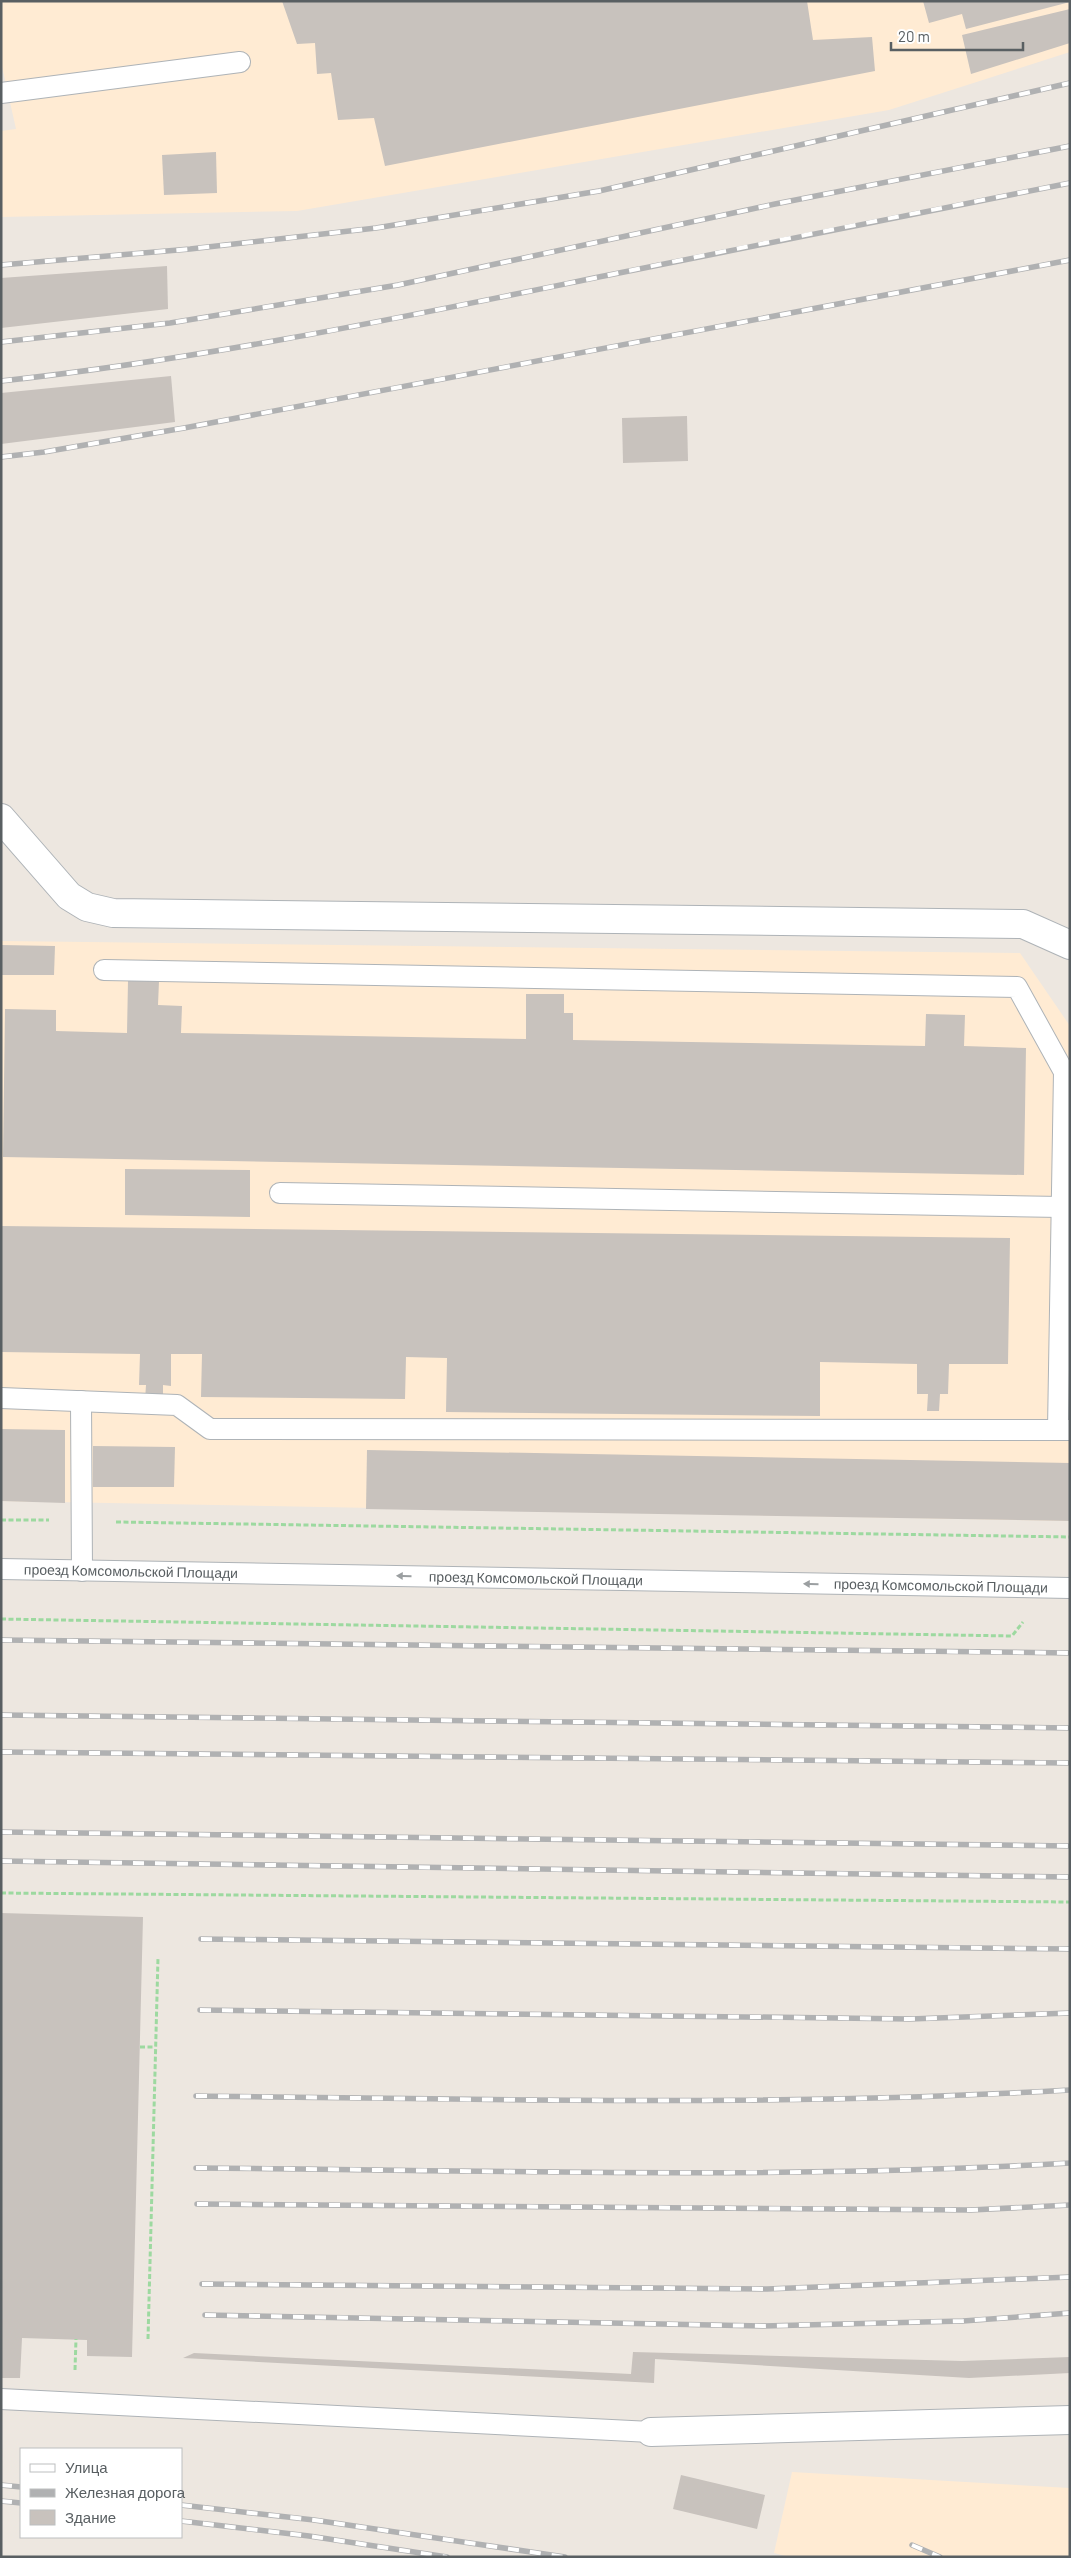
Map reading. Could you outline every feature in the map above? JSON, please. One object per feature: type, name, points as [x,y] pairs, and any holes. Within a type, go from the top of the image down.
[{"type":"street","points":[[1,818],[69,896],[87,907],[113,913],[1023,924],[1070,945]]},
{"type":"street","points":[[651,2432],[1070,2420]]},
{"type":"lane","points":[[1,93],[240,62]]},
{"type":"lane","points":[[1,1398],[177,1405],[210,1428],[1064,1430],[1061,1207],[1064,1072],[1017,987],[104,970]]},
{"type":"lane","points":[[280,1193],[1061,1207]]},
{"type":"lane","points":[[81,1401],[82,1571]]},
{"type":"lane","name":"проезд Комсомольской Площади","points":[[1,1569],[1070,1588]]},
{"type":"lane","points":[[1,2399],[651,2432]]},
{"type":"path","points":[[1,1520],[1070,1537]]},
{"type":"path","points":[[1,1619],[1012,1636],[1050,1588]]},
{"type":"path","points":[[1,1893],[1070,1902]]},
{"type":"path","points":[[148,2338],[158,1958]]},
{"type":"path","points":[[140,2047],[155,2047]]},
{"type":"shaded area","points":[[1,1],[1070,1],[1070,52],[889,110],[297,211],[1,217],[1,131],[16,129],[1,62]]},
{"type":"shaded area","points":[[1,941],[1020,953],[1070,1026],[1070,1521],[1,1501]]},
{"type":"shaded area","points":[[792,2472],[1070,2488],[1070,2557],[789,2557],[774,2553]]},
{"type":"building","points":[[282,1],[807,1],[813,40],[872,37],[875,71],[385,166],[374,118],[338,120],[331,73],[317,74],[315,43],[297,44]]},
{"type":"building","points":[[923,1],[1070,2],[966,29],[962,14],[929,23]]},
{"type":"building","points":[[1070,9],[1070,43],[971,74],[962,35]]},
{"type":"building","points":[[216,152],[217,193],[164,195],[162,155]]},
{"type":"building","points":[[167,266],[168,309],[1,328],[1,278]]},
{"type":"building","points":[[171,376],[175,422],[1,444],[1,393]]},
{"type":"building","points":[[687,416],[688,461],[623,463],[622,418]]},
{"type":"building","points":[[1,945],[55,946],[54,975],[1,975]]},
{"type":"building","points":[[128,981],[159,981],[158,1005],[182,1006],[181,1033],[526,1039],[526,994],[564,994],[564,1013],[573,1013],[573,1040],[925,1046],[926,1014],[965,1015],[964,1046],[1026,1048],[1024,1175],[3,1157],[5,1009],[56,1010],[56,1031],[127,1033]]},
{"type":"building","points":[[125,1169],[250,1170],[250,1217],[125,1215]]},
{"type":"building","points":[[1,1226],[1010,1238],[1008,1364],[949,1364],[948,1394],[940,1394],[939,1411],[927,1411],[928,1394],[917,1394],[917,1364],[820,1362],[820,1416],[446,1412],[447,1358],[406,1357],[405,1399],[201,1397],[202,1354],[171,1354],[171,1386],[163,1385],[163,1401],[145,1400],[146,1385],[139,1385],[140,1354],[1,1352]]},
{"type":"building","points":[[1,1429],[65,1430],[65,1503],[1,1501]]},
{"type":"building","points":[[93,1446],[175,1447],[174,1487],[93,1487]]},
{"type":"building","points":[[367,1450],[1070,1463],[1070,1521],[366,1509]]},
{"type":"building","points":[[1,1913],[143,1917],[132,2357],[87,2356],[87,2340],[22,2338],[20,2378],[1,2378]]},
{"type":"building","points":[[633,2352],[962,2361],[1070,2357],[1070,2373],[969,2378],[655,2359],[654,2383],[183,2358],[194,2353],[631,2374]]},
{"type":"building","points":[[681,2475],[765,2495],[757,2529],[673,2509]]},
{"type":"railway","points":[[1,265],[190,249],[376,228],[599,191],[1070,83]]},
{"type":"railway","points":[[1,342],[170,323],[398,285],[775,204],[1070,146]]},
{"type":"railway","points":[[1,381],[154,361],[306,335],[1070,183]]},
{"type":"railway","points":[[1,457],[44,452],[184,428],[1070,260]]},
{"type":"railway","points":[[1,1640],[1070,1653]]},
{"type":"railway","points":[[1,1715],[1070,1728]]},
{"type":"railway","points":[[1,1752],[1070,1763]]},
{"type":"railway","points":[[1,1832],[1070,1846]]},
{"type":"railway","points":[[1,1861],[1070,1877]]},
{"type":"railway","points":[[201,1939],[1070,1949]]},
{"type":"railway","points":[[200,2010],[910,2019],[1070,2013]]},
{"type":"railway","points":[[196,2096],[524,2100],[742,2100],[852,2099],[1070,2090]]},
{"type":"railway","points":[[196,2168],[742,2173],[961,2168],[1070,2163]]},
{"type":"railway","points":[[197,2204],[971,2210],[1070,2205]]},
{"type":"railway","points":[[202,2284],[767,2289],[1070,2277]]},
{"type":"railway","points":[[205,2315],[763,2326],[963,2321],[1070,2313]]},
{"type":"railway","points":[[1,2485],[20,2487]]},
{"type":"railway","points":[[1,2501],[20,2503]]},
{"type":"railway","points":[[182,2505],[314,2520],[565,2557]]},
{"type":"railway","points":[[182,2521],[309,2536],[447,2557]]},
{"type":"railway","points":[[912,2545],[940,2557]]}]
